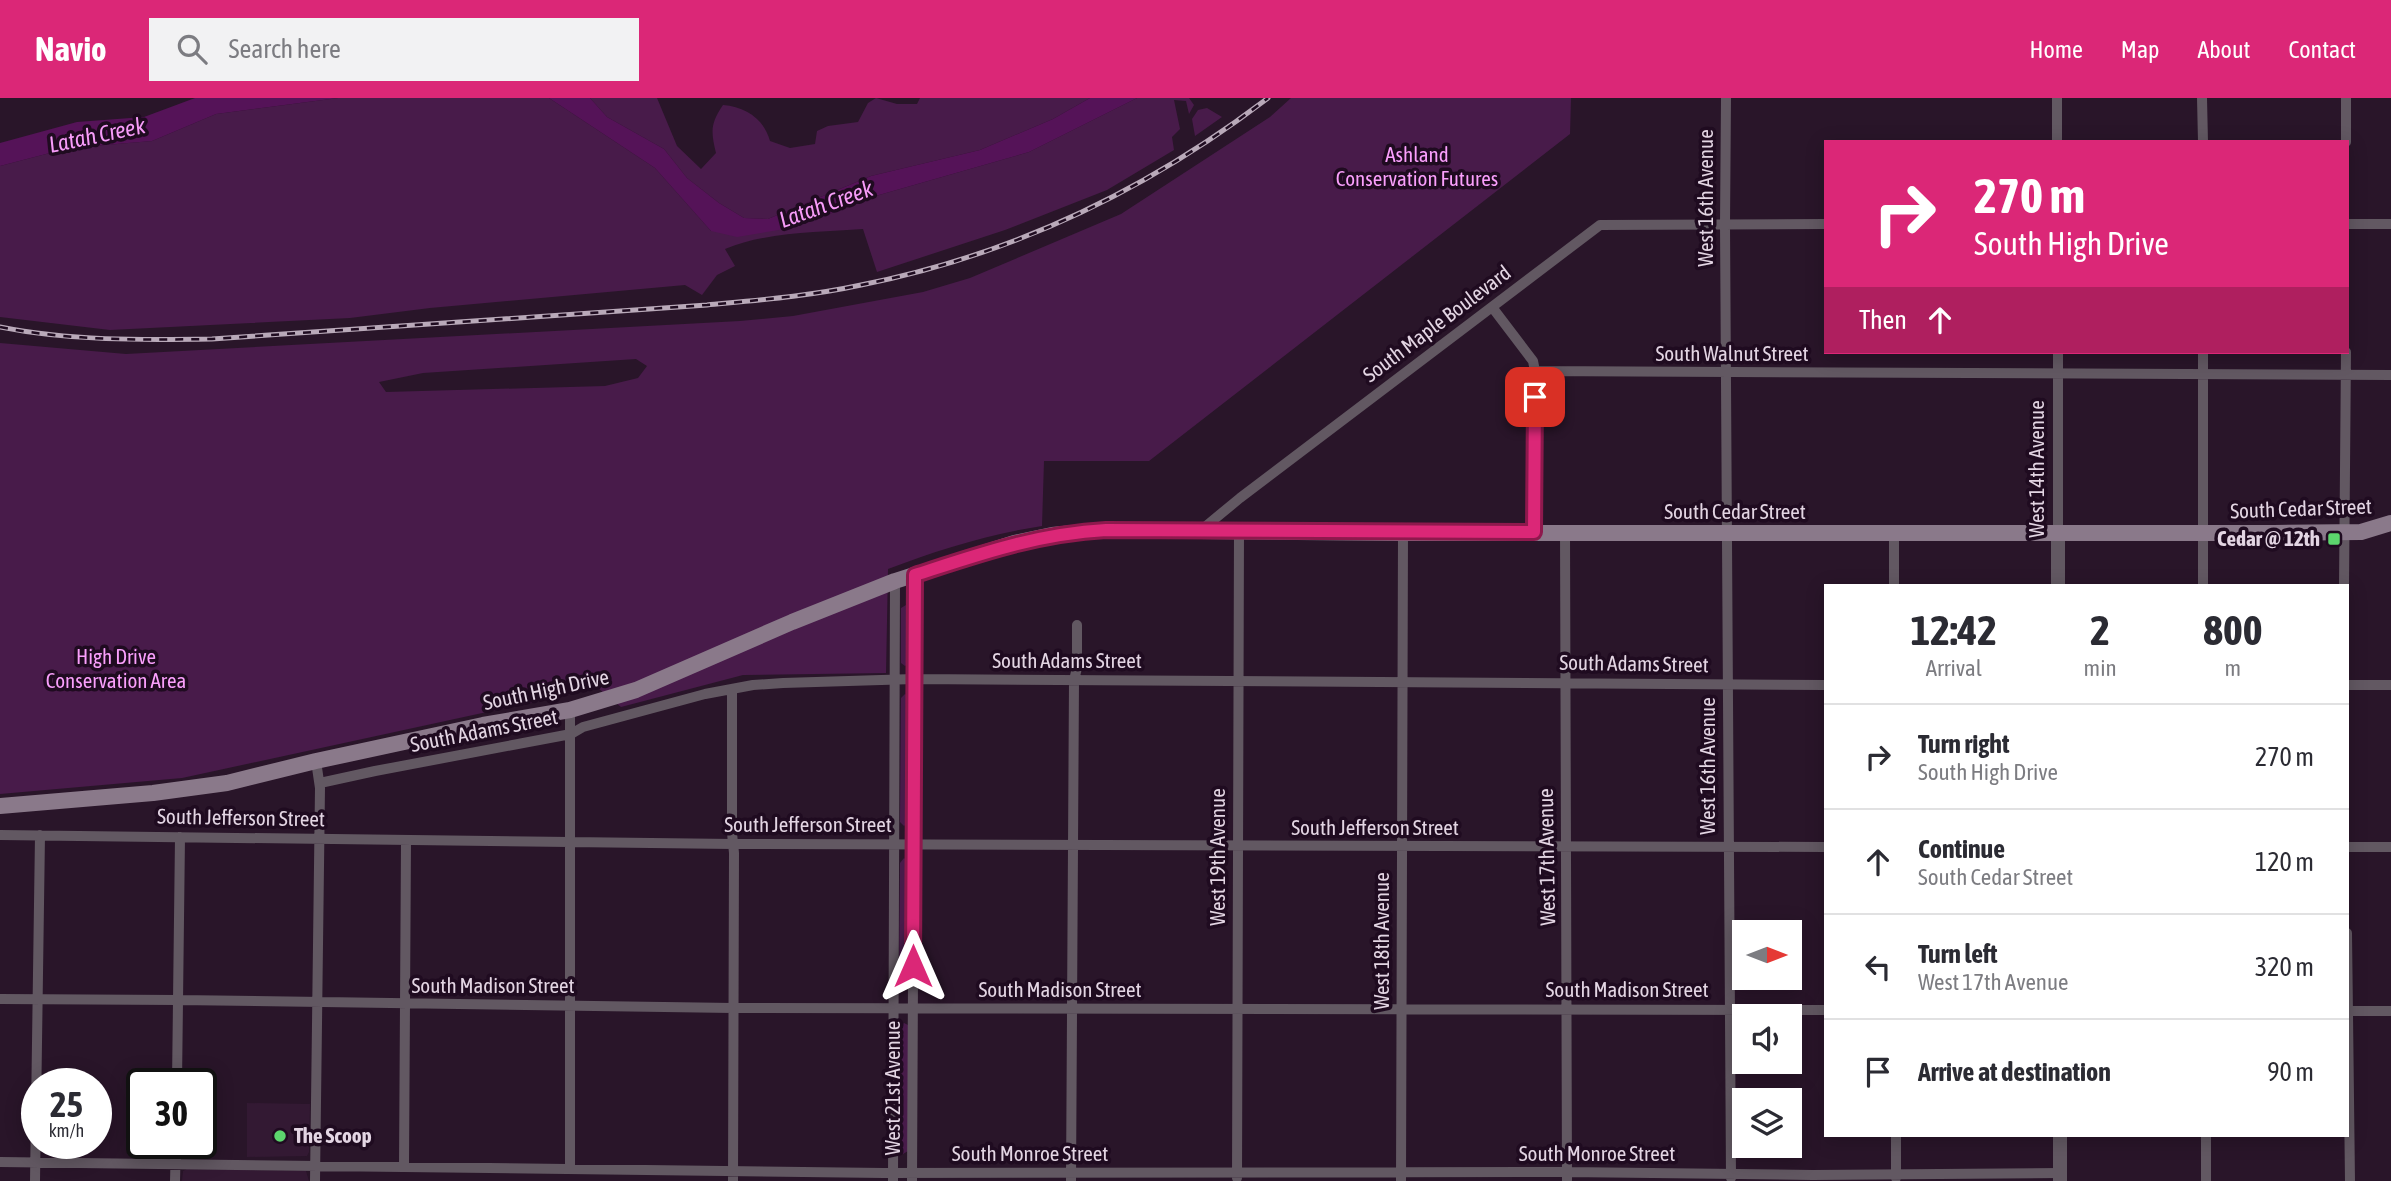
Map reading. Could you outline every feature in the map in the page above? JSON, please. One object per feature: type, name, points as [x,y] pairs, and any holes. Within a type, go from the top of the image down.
[{"type":"main road","name":"South Cedar Street","points":[[1079,531],[1894,534],[2361,532],[2387,527]]},
{"type":"main road","name":"South High Drive","points":[[0,806],[153,793],[226,783],[483,725],[570,710],[636,691],[792,622],[895,581],[1014,543],[1079,531]]},
{"type":"street","name":"West 16th Avenue","points":[[1727,98],[1725,224],[1731,1178]]},
{"type":"street","points":[[2057,98],[2057,140]]},
{"type":"street","points":[[2202,98],[2203,140]]},
{"type":"street","points":[[2346,98],[2346,140]]},
{"type":"street","name":"South Maple Boulevard","points":[[1200,531],[1600,225],[1824,224]]},
{"type":"street","points":[[2349,224],[2391,225]]},
{"type":"street","points":[[1492,307],[1532,360],[1535,371],[1534,532]]},
{"type":"street","name":"West 14th Avenue","points":[[2058,354],[2058,584]]},
{"type":"street","points":[[2203,354],[2203,584]]},
{"type":"street","points":[[2344,584],[2346,354]]},
{"type":"street","name":"South Walnut Street","points":[[1535,371],[2391,375]]},
{"type":"street","name":"West 19th Avenue","points":[[1237,1178],[1238,532]]},
{"type":"street","name":"West 17th Avenue","points":[[1565,532],[1567,1177]]},
{"type":"street","name":"West 18th Avenue","points":[[1401,1177],[1403,533]]},
{"type":"street","points":[[1894,534],[1894,584]]},
{"type":"street","name":"West 21st Avenue","points":[[912,1177],[915,575]]},
{"type":"street","name":"West 21st Avenue","points":[[893,1177],[895,581]]},
{"type":"street","points":[[1071,1177],[1072,845],[1077,625]]},
{"type":"street","name":"South Adams Street","points":[[320,783],[571,734],[583,727],[732,689],[783,683],[914,679],[1824,685]]},
{"type":"street","points":[[2349,685],[2391,685]]},
{"type":"street","points":[[732,689],[733,1177]]},
{"type":"street","points":[[570,710],[570,1169]]},
{"type":"street","points":[[315,1181],[320,783],[316,761]]},
{"type":"street","name":"South Jefferson Street","points":[[0,835],[571,843],[1824,847]]},
{"type":"street","points":[[35,1181],[40,835]]},
{"type":"street","points":[[177,1068],[180,837]]},
{"type":"street","points":[[404,1167],[406,841]]},
{"type":"street","points":[[2349,847],[2391,847]]},
{"type":"street","name":"South Madison Street","points":[[0,999],[733,1008],[1824,1010]]},
{"type":"street","points":[[2349,1011],[2391,1011]]},
{"type":"street","points":[[2349,1124],[2350,1181]]},
{"type":"street","points":[[1896,1137],[1896,1178]]},
{"type":"street","points":[[2060,1137],[2060,1177]]},
{"type":"street","points":[[2206,1137],[2206,1181]]},
{"type":"street","points":[[175,1159],[175,1181]]},
{"type":"street","name":"South Monroe Street","points":[[0,1162],[594,1169],[733,1177],[2060,1177]]},
{"type":"street","points":[[455,1167],[455,1181]]},
{"type":"street","points":[[594,1169],[594,1181]]},
{"type":"shaded area","points":[[247,1103],[310,1104],[307,1156],[247,1157]]},
{"type":"shaded area","points":[[183,1171],[306,1171],[309,1181],[182,1181]]},
{"type":"green space","points":[[338,98],[549,98],[655,168],[711,231],[796,227],[872,197],[1029,152],[1137,98],[1189,98],[1194,105],[1189,114],[1186,101],[1174,100],[1180,129],[1172,137],[1174,150],[1107,190],[1005,230],[877,272],[863,229],[775,236],[725,249],[735,266],[717,275],[702,295],[685,285],[430,308],[350,318],[110,330],[0,317],[0,166],[69,148],[152,141],[216,114]]},
{"type":"green space","points":[[590,98],[657,98],[677,146],[701,169],[716,153],[713,128],[723,105],[746,111],[759,120],[770,141],[790,148],[815,144],[817,131],[828,126],[858,122],[868,103],[876,98],[897,104],[917,104],[920,98],[1090,98],[1053,119],[980,150],[871,176],[768,219],[744,218],[719,203],[687,178],[664,149],[607,117]]},
{"type":"green space","points":[[1291,98],[1571,98],[1570,134],[1149,461],[1044,461],[1042,526],[964,543],[888,569],[886,673],[743,675],[621,707],[598,688],[182,778],[0,794],[0,343],[126,354],[793,316],[923,292],[970,278],[1121,214],[1270,117]],"holes":[[[636,359],[647,366],[638,378],[605,386],[386,392],[379,382],[423,373]]]},
{"type":"green space","points":[[1207,108],[1222,117],[1195,136],[1192,119],[1198,110]]},
{"type":"green space","points":[[906,605],[910,608],[910,663],[905,666],[901,663],[901,608]]},
{"type":"green space","points":[[905,694],[910,698],[909,822],[904,826],[900,822],[901,698]]},
{"type":"green space","points":[[904,858],[909,863],[908,988],[903,991],[899,986],[900,863]]},
{"type":"green space","points":[[904,1023],[908,1025],[908,1151],[903,1154],[899,1151],[899,1027]]},
{"type":"water","name":"Latah Creek","points":[[195,98],[338,98],[216,114],[152,141],[69,148],[0,166],[0,143],[77,122],[144,117]]},
{"type":"water","name":"Latah Creek","points":[[549,98],[590,98],[607,117],[664,149],[687,178],[719,203],[744,218],[768,219],[871,176],[980,150],[1053,119],[1090,98],[1137,98],[1029,152],[872,197],[796,227],[737,237],[711,231],[655,168]]},
{"type":"railway","points":[[0,327],[79,337],[212,339],[707,305],[842,289],[917,272],[971,256],[1075,215],[1174,162],[1222,132],[1268,98]]},
{"type":"place","name":"Cedar @ 12th","points":[[2334,539]]},
{"type":"place","name":"The Scoop","points":[[280,1136]]},
{"type":"route","points":[[913,966],[915,575],[1014,543],[1079,531],[1534,532],[1535,397]]},
{"type":"park label","name":"Ashland Conservation Futures","points":[[1417,167]]},
{"type":"park label","name":"High Drive Conservation Area","points":[[116,669]]}]
